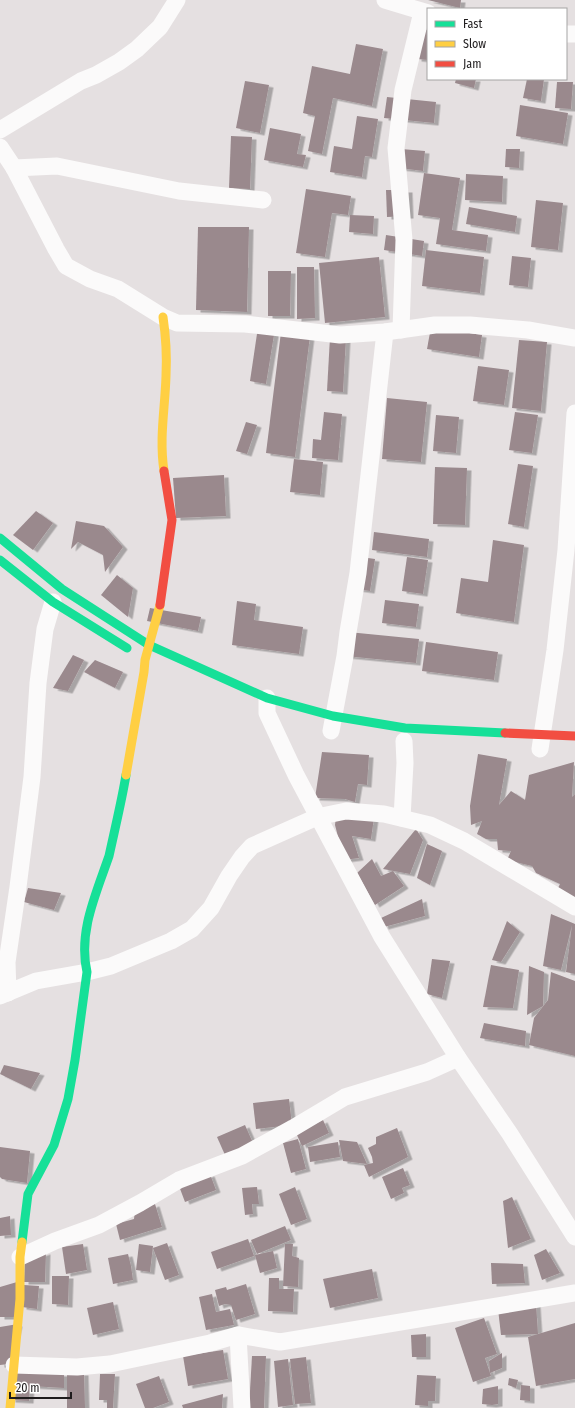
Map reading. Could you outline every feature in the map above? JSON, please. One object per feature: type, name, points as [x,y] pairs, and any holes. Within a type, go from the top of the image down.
[{"type":"street","points":[[0,130],[81,81],[96,75],[125,57],[160,27],[177,0]]},
{"type":"street","points":[[331,727],[345,656],[358,573],[393,331],[404,240],[396,148],[403,90],[425,12],[386,0]]},
{"type":"street","points":[[0,147],[14,168],[66,266],[90,278],[118,289],[163,317],[177,323],[245,324],[340,335],[393,331],[435,325],[470,325],[528,330],[575,338]]},
{"type":"street","points":[[14,168],[57,166],[179,191],[263,200]]},
{"type":"street","points":[[10,1408],[20,1299],[20,1257],[28,1194],[54,1145],[68,1098],[75,1060],[87,972],[84,959],[86,927],[96,889],[109,855],[123,794],[129,752],[144,672],[142,658],[149,645],[161,600],[172,520],[162,455],[162,420],[166,376],[166,340],[163,317]]},
{"type":"street","points":[[541,745],[555,650],[566,550],[575,413]]},
{"type":"street","points":[[0,538],[62,589],[149,645],[268,710],[331,727],[405,728],[541,745],[575,736]]},
{"type":"street","points":[[0,560],[53,602],[142,658]]},
{"type":"street","points":[[53,602],[45,629],[38,683],[32,777],[7,962],[4,995],[36,981],[87,972],[119,963],[171,941],[192,929],[211,908],[228,876],[252,846],[317,817],[346,811],[384,814],[430,825],[464,841],[575,908]]},
{"type":"street","points":[[268,710],[317,817],[382,937],[458,1058],[510,1134],[575,1237]]},
{"type":"street","points":[[402,818],[405,770],[404,741]]},
{"type":"street","points":[[20,1257],[55,1241],[98,1225],[179,1180],[242,1156],[345,1097],[427,1072],[458,1058]]},
{"type":"street","points":[[14,1365],[78,1367],[110,1364],[210,1343],[238,1335],[280,1342],[575,1293]]},
{"type":"street","points":[[238,1335],[242,1408]]},
{"type":"building","points":[[428,0],[461,0],[460,8]]},
{"type":"building","points":[[421,29],[427,30],[427,60],[417,59]]},
{"type":"building","points":[[356,44],[383,49],[372,106],[333,98],[322,154],[308,151],[315,116],[303,113],[312,66],[350,74]]},
{"type":"building","points":[[456,80],[476,80],[474,88],[455,83]]},
{"type":"building","points":[[527,80],[544,80],[541,101],[523,98]]},
{"type":"building","points":[[245,81],[269,85],[260,133],[236,128]]},
{"type":"building","points":[[557,82],[573,82],[571,109],[555,108]]},
{"type":"building","points":[[387,97],[436,102],[434,123],[384,118]]},
{"type":"building","points":[[520,105],[568,113],[563,144],[516,136]]},
{"type":"building","points":[[357,116],[378,119],[372,157],[365,156],[362,177],[330,172],[334,146],[352,149]]},
{"type":"building","points":[[270,128],[301,134],[297,154],[306,155],[303,167],[264,160]]},
{"type":"building","points":[[231,136],[252,137],[250,189],[229,188]]},
{"type":"building","points":[[401,149],[425,151],[423,171],[399,168]]},
{"type":"building","points":[[506,149],[520,149],[519,168],[505,167]]},
{"type":"building","points":[[424,173],[460,178],[452,230],[488,235],[486,251],[436,244],[440,218],[418,215]]},
{"type":"building","points":[[466,174],[503,176],[502,202],[465,200]]},
{"type":"building","points":[[306,189],[351,196],[348,215],[332,213],[325,257],[296,253]]},
{"type":"building","points":[[386,190],[408,190],[409,216],[387,217]]},
{"type":"building","points":[[536,200],[563,203],[558,250],[531,247]]},
{"type":"building","points":[[469,207],[517,216],[515,232],[466,224]]},
{"type":"building","points":[[350,215],[374,216],[373,234],[349,232]]},
{"type":"building","points":[[198,227],[249,227],[247,312],[196,310]]},
{"type":"building","points":[[386,235],[424,241],[422,256],[384,250]]},
{"type":"building","points":[[426,250],[484,257],[480,293],[422,286]]},
{"type":"building","points":[[512,256],[531,258],[528,287],[509,285]]},
{"type":"building","points":[[379,257],[385,317],[325,323],[319,263]]},
{"type":"building","points":[[297,267],[314,267],[315,318],[297,319]]},
{"type":"building","points":[[268,271],[291,271],[290,316],[268,316]]},
{"type":"building","points":[[258,327],[275,329],[266,384],[250,381]]},
{"type":"building","points":[[431,327],[482,335],[479,357],[427,349]]},
{"type":"building","points":[[281,332],[310,336],[295,457],[266,453]]},
{"type":"building","points":[[330,337],[346,338],[343,392],[327,391]]},
{"type":"building","points":[[519,340],[547,342],[541,411],[512,408]]},
{"type":"building","points":[[478,366],[509,370],[504,405],[473,401]]},
{"type":"building","points":[[387,398],[427,402],[421,462],[382,459]]},
{"type":"building","points":[[324,412],[342,414],[338,460],[312,458],[313,439],[321,440]]},
{"type":"building","points":[[515,412],[538,415],[532,453],[509,450]]},
{"type":"building","points":[[436,415],[459,417],[456,453],[433,451]]},
{"type":"building","points":[[246,422],[257,425],[247,454],[236,451]]},
{"type":"building","points":[[294,459],[323,462],[320,495],[290,492]]},
{"type":"building","points":[[518,464],[533,466],[524,527],[508,524]]},
{"type":"building","points":[[435,467],[467,468],[465,525],[433,524]]},
{"type":"building","points":[[224,475],[226,516],[176,518],[173,478]]},
{"type":"building","points":[[36,511],[53,523],[33,550],[13,535]]},
{"type":"building","points":[[76,521],[104,526],[123,547],[105,572],[103,555],[78,542],[71,549]]},
{"type":"building","points":[[374,532],[429,539],[427,557],[372,550]]},
{"type":"building","points":[[493,540],[524,545],[514,622],[456,613],[461,578],[488,582]]},
{"type":"building","points":[[354,556],[375,559],[370,591],[349,588]]},
{"type":"building","points":[[407,557],[428,560],[423,594],[402,591]]},
{"type":"building","points":[[117,575],[133,588],[128,617],[101,595]]},
{"type":"building","points":[[385,600],[419,604],[416,627],[382,623]]},
{"type":"building","points":[[237,601],[256,604],[254,620],[303,627],[299,654],[232,645]]},
{"type":"building","points":[[150,608],[201,617],[198,631],[147,621]]},
{"type":"building","points":[[348,632],[419,639],[416,663],[345,656]]},
{"type":"building","points":[[426,642],[498,652],[494,680],[422,671]]},
{"type":"building","points":[[73,655],[84,660],[68,691],[53,688]]},
{"type":"building","points":[[95,660],[123,672],[115,688],[84,672]]},
{"type":"building","points":[[322,752],[369,755],[367,785],[358,784],[355,802],[345,799],[315,798]]},
{"type":"building","points":[[478,754],[507,759],[499,805],[511,791],[525,800],[529,775],[574,762],[572,797],[575,794],[575,899],[557,890],[560,884],[536,873],[532,866],[507,860],[511,851],[498,850],[497,839],[486,839],[477,834],[482,821],[471,825],[470,806]]},
{"type":"building","points":[[336,816],[374,818],[371,839],[352,836],[359,858],[344,860],[335,825]]},
{"type":"building","points":[[416,829],[423,840],[410,874],[383,869]]},
{"type":"building","points":[[427,844],[442,851],[430,885],[417,878]]},
{"type":"building","points":[[372,859],[381,876],[393,871],[404,886],[375,905],[357,873]]},
{"type":"building","points":[[28,888],[61,893],[54,910],[24,902]]},
{"type":"building","points":[[422,899],[425,916],[384,927],[381,918]]},
{"type":"building","points":[[551,914],[575,924],[575,974],[566,972],[572,925],[561,970],[543,966]]},
{"type":"building","points":[[507,921],[520,932],[501,962],[492,960]]},
{"type":"building","points":[[432,959],[450,961],[442,998],[427,994]]},
{"type":"building","points":[[491,965],[519,970],[513,1008],[483,1007]]},
{"type":"building","points":[[529,966],[544,972],[543,1006],[527,1015]]},
{"type":"building","points":[[551,972],[575,981],[575,1056],[529,1045],[534,1018],[548,1000]]},
{"type":"building","points":[[484,1023],[526,1031],[525,1046],[480,1038]]},
{"type":"building","points":[[4,1065],[40,1073],[31,1089],[0,1074]]},
{"type":"building","points":[[289,1099],[292,1125],[256,1129],[253,1103]]},
{"type":"building","points":[[323,1120],[329,1133],[302,1146],[296,1133]]},
{"type":"building","points":[[245,1125],[253,1143],[225,1155],[217,1137]]},
{"type":"building","points":[[397,1128],[408,1157],[369,1177],[364,1165],[373,1163],[368,1148],[376,1144],[376,1137]]},
{"type":"building","points":[[298,1139],[306,1169],[291,1173],[283,1143]]},
{"type":"building","points":[[339,1140],[357,1142],[367,1164],[343,1161]]},
{"type":"building","points":[[338,1142],[340,1157],[310,1162],[308,1147]]},
{"type":"building","points":[[0,1147],[30,1151],[27,1183],[2,1179],[0,1177]]},
{"type":"building","points":[[403,1168],[410,1185],[402,1188],[404,1193],[391,1199],[382,1177]]},
{"type":"building","points":[[210,1174],[216,1190],[185,1202],[179,1186]]},
{"type":"building","points":[[257,1187],[259,1204],[252,1204],[253,1214],[245,1215],[242,1188]]},
{"type":"building","points":[[295,1187],[307,1219],[291,1225],[279,1194]]},
{"type":"building","points":[[512,1197],[531,1239],[508,1248],[503,1201]]},
{"type":"building","points":[[155,1204],[162,1227],[120,1240],[116,1224],[134,1219],[135,1210]]},
{"type":"building","points":[[10,1216],[11,1235],[0,1236],[0,1218]]},
{"type":"building","points":[[285,1226],[291,1240],[257,1254],[251,1240]]},
{"type":"building","points":[[248,1239],[254,1256],[217,1269],[211,1252]]},
{"type":"building","points":[[167,1243],[179,1275],[165,1280],[153,1248]]},
{"type":"building","points":[[83,1244],[87,1270],[66,1274],[62,1247]]},
{"type":"building","points":[[139,1244],[153,1246],[150,1272],[136,1270]]},
{"type":"building","points":[[285,1244],[293,1244],[292,1256],[299,1258],[298,1287],[283,1286]]},
{"type":"building","points":[[546,1249],[560,1273],[542,1280],[534,1255]]},
{"type":"building","points":[[273,1251],[277,1268],[260,1273],[255,1255]]},
{"type":"building","points":[[46,1252],[45,1282],[24,1282],[25,1259]]},
{"type":"building","points":[[128,1254],[133,1280],[113,1284],[108,1258]]},
{"type":"building","points":[[491,1263],[523,1264],[525,1283],[492,1284]]},
{"type":"building","points":[[372,1269],[378,1298],[330,1308],[323,1279]]},
{"type":"building","points":[[52,1276],[69,1276],[68,1305],[52,1304]]},
{"type":"building","points":[[269,1278],[279,1278],[279,1289],[294,1289],[293,1312],[268,1311]]},
{"type":"building","points":[[17,1282],[15,1317],[0,1317],[0,1287]]},
{"type":"building","points":[[246,1284],[255,1314],[236,1320],[231,1305],[225,1304],[219,1306],[215,1290],[226,1287],[227,1290]]},
{"type":"building","points":[[24,1285],[39,1286],[37,1309],[22,1307]]},
{"type":"building","points":[[212,1294],[216,1312],[230,1309],[234,1325],[206,1330],[199,1297]]},
{"type":"building","points":[[113,1302],[119,1329],[93,1335],[87,1308]]},
{"type":"building","points":[[536,1303],[538,1334],[501,1335],[498,1309]]},
{"type":"building","points":[[484,1318],[497,1354],[485,1358],[491,1376],[473,1382],[455,1328]]},
{"type":"building","points":[[575,1323],[575,1379],[536,1386],[528,1337]]},
{"type":"building","points":[[18,1324],[9,1364],[0,1365],[0,1327]]},
{"type":"building","points":[[426,1334],[426,1357],[412,1357],[411,1335]]},
{"type":"building","points":[[223,1350],[228,1379],[188,1386],[183,1356]]},
{"type":"building","points":[[502,1353],[502,1368],[490,1373],[489,1361]]},
{"type":"building","points":[[252,1356],[266,1356],[264,1408],[249,1408]]},
{"type":"building","points":[[306,1357],[311,1403],[295,1404],[290,1359]]},
{"type":"building","points":[[288,1359],[293,1405],[278,1407],[274,1361]]},
{"type":"building","points":[[13,1371],[64,1374],[64,1388],[30,1386],[29,1401],[11,1400]]},
{"type":"building","points":[[67,1373],[84,1373],[85,1408],[67,1408]]},
{"type":"building","points":[[100,1374],[115,1374],[113,1408],[107,1408],[107,1400],[99,1400]]},
{"type":"building","points":[[417,1375],[436,1376],[435,1401],[428,1401],[428,1406],[415,1405]]},
{"type":"building","points":[[159,1376],[169,1402],[153,1408],[145,1408],[136,1384]]},
{"type":"building","points":[[509,1378],[518,1380],[516,1388],[508,1385]]},
{"type":"building","points":[[521,1385],[530,1386],[530,1401],[520,1400]]},
{"type":"building","points":[[498,1386],[498,1404],[482,1404],[483,1389]]},
{"type":"building","points":[[223,1394],[222,1408],[183,1408],[182,1405]]},
{"type":"traffic: fast","points":[[0,538],[62,589],[149,645],[267,698],[333,716],[405,728],[505,733]]},
{"type":"traffic: fast","points":[[0,560],[53,602],[127,648]]},
{"type":"traffic: fast","points":[[22,1242],[28,1194],[54,1145],[68,1099],[87,972],[85,957],[87,928],[94,899],[109,856],[126,775]]},
{"type":"traffic: slow","points":[[163,317],[166,339],[162,435],[164,471]]},
{"type":"traffic: slow","points":[[126,775],[145,660],[160,605]]},
{"type":"traffic: slow","points":[[10,1408],[20,1299],[20,1257],[22,1242]]},
{"type":"traffic: jam","points":[[160,605],[172,520],[164,471]]},
{"type":"traffic: jam","points":[[505,733],[575,736]]}]
